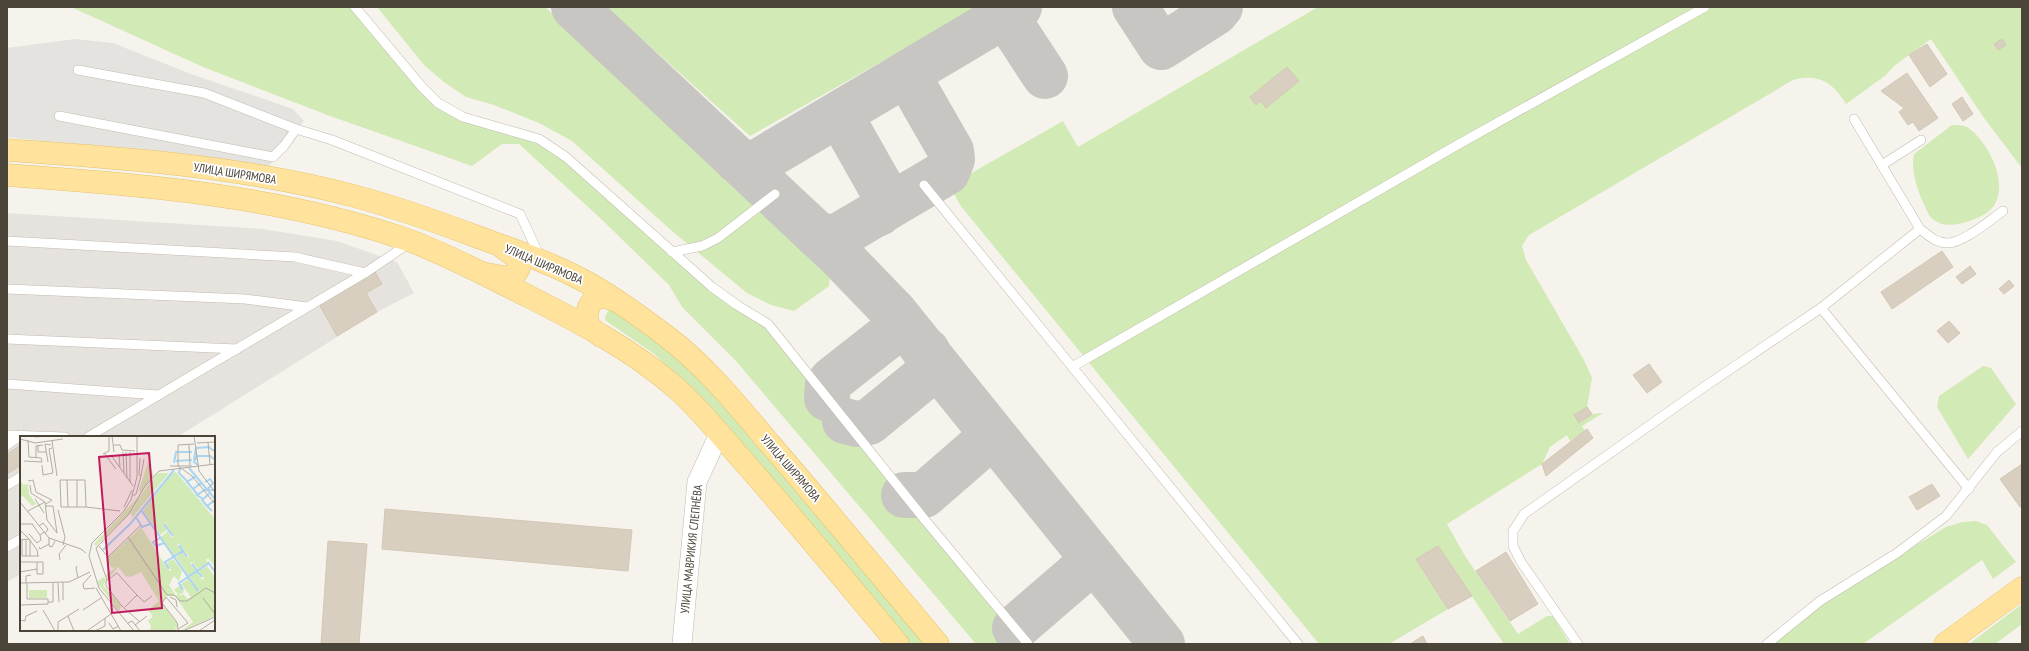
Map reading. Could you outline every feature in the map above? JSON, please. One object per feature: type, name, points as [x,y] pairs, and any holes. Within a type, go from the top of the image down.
[{"type":"main road","name":"УЛИЦА ШИРЯМОВА","points":[[7,150],[138,160],[229,171],[352,195],[404,210],[481,238],[543,262],[586,282],[617,301],[668,337],[719,385],[938,644]]},
{"type":"main road","name":"УЛИЦА ШИРЯМОВА","points":[[7,175],[137,185],[233,197],[318,214],[412,242],[480,273],[565,315],[652,368],[673,385],[781,504],[898,644]]},
{"type":"main road","points":[[480,273],[498,276],[511,276],[518,270],[520,261],[514,254],[481,238]]},
{"type":"main road","points":[[602,337],[588,324],[587,318],[590,306],[593,301],[602,297],[617,301]]},
{"type":"main road","points":[[1945,644],[2022,588]]},
{"type":"street","name":"УЛИЦА МАВРИКИЯ СЛЕПНЁВА","points":[[682,644],[697,482],[719,434]]},
{"type":"lane","points":[[356,7],[422,87],[438,103],[463,117],[540,139],[566,157],[712,287],[737,305],[768,324],[921,515],[1028,644]]},
{"type":"lane","points":[[1072,367],[1459,144],[1705,7]]},
{"type":"lane","points":[[78,70],[204,93],[296,129],[332,140],[520,214],[543,262]]},
{"type":"lane","points":[[59,116],[272,157],[284,146],[296,129]]},
{"type":"lane","points":[[1854,119],[1920,229],[1935,240],[1947,243],[1959,240],[2003,211]]},
{"type":"lane","points":[[1882,165],[1921,140]]},
{"type":"lane","points":[[924,185],[1298,644]]},
{"type":"lane","points":[[672,252],[702,246],[718,238],[775,194]]},
{"type":"lane","points":[[1578,644],[1521,562],[1513,546],[1513,531],[1524,514],[1701,389],[1821,308],[1920,229]]},
{"type":"lane","points":[[7,241],[295,257],[365,273]]},
{"type":"lane","points":[[90,436],[365,273],[412,242]]},
{"type":"lane","points":[[7,289],[245,299],[307,307]]},
{"type":"lane","points":[[1821,308],[1968,489]]},
{"type":"lane","points":[[7,338],[237,349]]},
{"type":"lane","points":[[7,384],[158,395]]},
{"type":"lane","points":[[1767,644],[1820,601],[1896,553],[1946,516],[1997,452],[2022,431]]},
{"type":"lane","points":[[7,434],[43,436]]},
{"type":"lane","points":[[7,445],[21,435]]},
{"type":"lane","points":[[7,485],[20,478]]},
{"type":"lane","points":[[7,547],[20,539]]},
{"type":"shaded area","points":[[75,39],[113,43],[191,74],[293,109],[304,121],[296,129],[268,168],[7,137],[7,48]]},
{"type":"shaded area","points":[[7,213],[263,229],[337,241],[397,262],[414,293],[377,312],[182,434],[183,436],[20,436],[20,575],[7,582]]},
{"type":"green space","points":[[71,7],[349,7],[435,103],[548,147],[640,225],[772,329],[1030,644],[976,644],[736,361],[682,307],[669,285],[598,216],[519,144],[502,144],[472,166],[330,116],[203,67]]},
{"type":"green space","points":[[377,7],[545,7],[831,269],[829,286],[794,311],[771,305],[747,293],[672,231],[572,141],[539,123],[494,105],[466,97],[444,82],[424,65]]},
{"type":"green space","points":[[606,7],[978,7],[750,136]]},
{"type":"green space","points":[[1318,7],[2022,7],[2022,168],[1984,118],[1931,39],[1894,66],[1886,75],[1846,104],[1836,90],[1824,81],[1810,78],[1793,80],[1529,235],[1522,246],[1526,260],[1584,360],[1592,378],[1587,407],[1574,416],[1580,423],[1592,414],[1603,413],[1582,426],[1585,431],[1570,441],[1567,435],[1550,447],[1542,464],[1447,524],[1465,556],[1518,634],[1547,616],[1553,616],[1570,644],[1504,644],[1438,546],[1416,559],[1448,609],[1389,644],[1319,644],[960,205],[953,192],[954,183],[1063,121],[1078,147]]},
{"type":"green space","points":[[1952,125],[1962,125],[1967,127],[1982,142],[1994,164],[1998,176],[1999,188],[1997,198],[1989,211],[1972,220],[1950,225],[1939,223],[1929,215],[1922,201],[1917,185],[1913,162],[1914,154]]},
{"type":"green space","points":[[609,309],[613,309],[663,344],[710,386],[926,644],[910,644],[702,398],[653,353],[606,321],[605,317]]},
{"type":"green space","points":[[1983,366],[1991,368],[2016,404],[1968,459],[1937,407],[1939,396]]},
{"type":"green space","points":[[1976,521],[1987,525],[2016,562],[1993,579],[1982,560],[1863,644],[1773,644],[1824,602],[1858,580],[1946,527],[1962,522]]},
{"type":"green space","points":[[2022,604],[2022,624],[1995,644],[1969,644]]},
{"type":"building","points":[[2002,39],[2006,45],[1998,50],[1994,44]]},
{"type":"building","points":[[1927,44],[1947,74],[1930,87],[1909,55]]},
{"type":"building","points":[[1287,67],[1299,81],[1266,108],[1261,101],[1256,105],[1250,97]]},
{"type":"building","points":[[1907,73],[1938,118],[1919,131],[1913,122],[1908,125],[1899,112],[1904,108],[1881,91]]},
{"type":"building","points":[[1962,97],[1973,114],[1963,121],[1952,104]]},
{"type":"building","points":[[1942,251],[1953,267],[1892,309],[1881,292]]},
{"type":"building","points":[[1970,266],[1976,274],[1962,284],[1956,277]]},
{"type":"building","points":[[375,272],[382,284],[366,293],[377,312],[337,336],[319,304]]},
{"type":"building","points":[[2009,280],[2014,286],[2004,294],[1999,289]]},
{"type":"building","points":[[1949,321],[1960,333],[1948,343],[1937,331]]},
{"type":"building","points":[[1649,364],[1662,382],[1647,393],[1633,375]]},
{"type":"building","points":[[1587,407],[1592,414],[1579,423],[1574,415]]},
{"type":"building","points":[[1587,429],[1593,438],[1546,476],[1542,464]]},
{"type":"building","points":[[20,446],[20,466],[7,474],[7,454]]},
{"type":"building","points":[[2022,464],[2022,506],[2020,507],[2000,479]]},
{"type":"building","points":[[1932,484],[1940,496],[1917,510],[1909,497]]},
{"type":"building","points":[[385,509],[632,530],[628,571],[382,549]]},
{"type":"building","points":[[328,541],[367,544],[359,644],[321,644]]},
{"type":"building","points":[[1438,546],[1472,596],[1448,609],[1416,559]]},
{"type":"building","points":[[1506,552],[1538,604],[1510,621],[1476,571]]},
{"type":"building","points":[[1423,636],[1427,644],[1410,644]]},
{"type":"taxiway","points":[[574,7],[839,255],[894,312],[1162,644]]},
{"type":"taxiway","points":[[737,160],[744,163],[750,163],[763,159],[1019,7]]},
{"type":"taxiway","points":[[1135,7],[1161,47],[1216,12],[1220,7]]},
{"type":"taxiway","points":[[995,20],[1003,20],[1011,24],[1045,76]]},
{"type":"taxiway","points":[[817,235],[835,238],[947,172],[952,159],[951,151],[912,83],[918,67]]},
{"type":"taxiway","points":[[846,110],[843,118],[844,122],[883,191],[884,196],[879,213]]},
{"type":"taxiway","points":[[827,398],[828,385],[833,379],[889,335],[894,323],[894,312]]},
{"type":"taxiway","points":[[845,421],[857,424],[869,422],[924,377],[928,366],[927,351]]},
{"type":"taxiway","points":[[904,495],[924,495],[992,436]]},
{"type":"taxiway","points":[[1015,628],[1094,560]]}]
